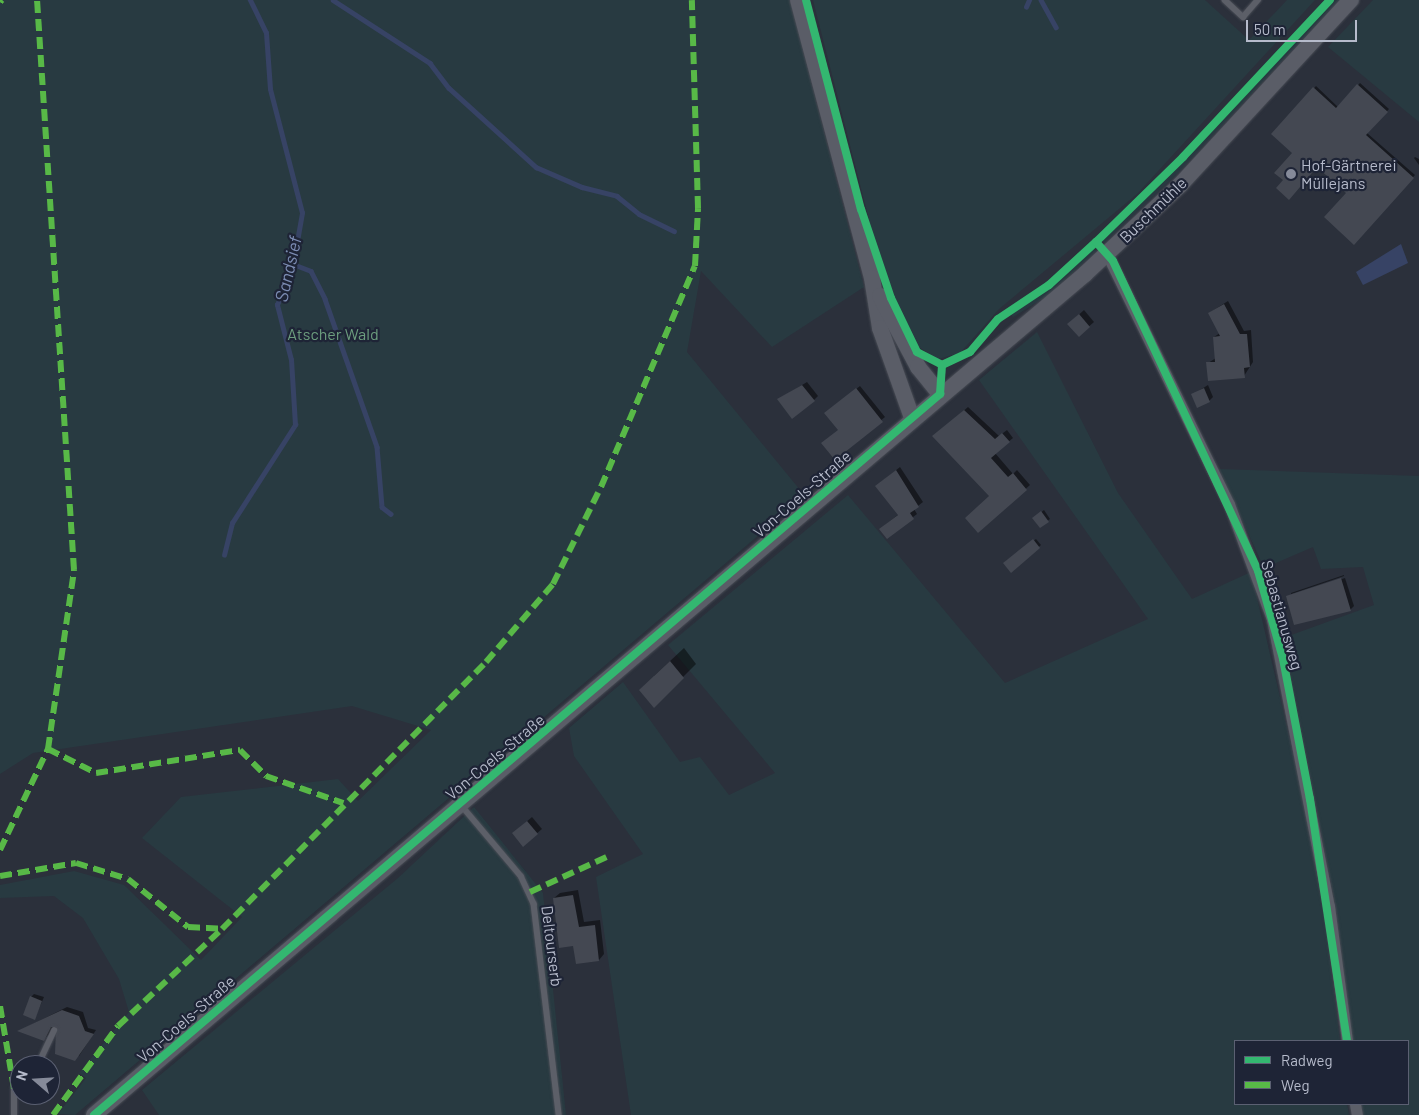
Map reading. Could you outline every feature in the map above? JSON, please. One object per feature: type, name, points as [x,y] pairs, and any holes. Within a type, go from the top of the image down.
[{"type":"main road","points":[[798,0],[872,278],[880,328],[912,418]]},
{"type":"main road","name":"Buschmühle","points":[[912,418],[1107,254],[1180,185],[1352,0]]},
{"type":"main road","points":[[872,278],[918,367],[940,394]]},
{"type":"main road","name":"Von-Coels-Straße","points":[[94,1115],[912,418]]},
{"type":"street","name":"Sebastianusweg","points":[[1107,254],[1229,504],[1272,619],[1317,838],[1347,1040]]},
{"type":"lane","points":[[1225,0],[1243,17],[1258,0]]},
{"type":"lane","name":"Deltourserb","points":[[461,804],[521,876],[534,904],[559,1115]]},
{"type":"lane","points":[[43,1055],[54,1031]]},
{"type":"green space","name":"Atscher Wald","points":[[0,0],[790,0],[864,287],[772,347],[701,271],[687,352],[805,496],[75,1115],[58,1114],[86,1078],[79,1073],[129,1012],[119,979],[83,918],[54,896],[0,898],[0,885],[74,871],[124,885],[201,960],[242,917],[142,838],[181,797],[338,779],[358,801],[431,730],[352,706],[33,753],[0,774]]},
{"type":"green space","points":[[813,0],[1205,0],[1249,40],[1287,0],[1315,0],[1137,194],[999,309],[960,353],[938,359],[917,346],[910,336],[876,247]]},
{"type":"green space","points":[[1332,0],[1339,0],[1178,173],[1104,243],[1102,240]]},
{"type":"green space","points":[[1373,0],[1419,0],[1419,122],[1328,47]]},
{"type":"green space","points":[[1092,248],[1096,251],[1047,296],[1013,317],[1009,312],[1046,290]]},
{"type":"green space","points":[[1037,332],[1118,493],[1192,599],[1251,572],[1304,801],[1325,922],[1340,1040],[1234,1040],[1234,1105],[1347,1105],[1349,1115],[631,1115],[596,877],[643,854],[574,756],[569,728],[623,682],[680,762],[700,757],[729,795],[775,773],[668,645],[848,495],[1005,683],[1148,619],[979,380]]},
{"type":"green space","points":[[1219,469],[1419,476],[1419,1115],[1361,1115],[1359,1105],[1409,1105],[1409,1040],[1352,1040],[1336,909],[1283,638],[1374,605],[1363,567],[1321,569],[1313,547],[1264,568]]},
{"type":"green space","points":[[474,807],[543,893],[566,1115],[159,1115],[142,1090],[398,878]]},
{"type":"water","points":[[1401,244],[1408,263],[1363,285],[1356,272]]},
{"type":"building","points":[[1357,84],[1388,112],[1366,135],[1414,178],[1354,245],[1324,217],[1346,193],[1317,167],[1289,200],[1276,188],[1283,180],[1274,173],[1292,153],[1271,134],[1313,87],[1336,108]]},
{"type":"building","points":[[1224,304],[1240,334],[1247,334],[1250,367],[1244,368],[1245,378],[1208,381],[1206,362],[1215,362],[1213,337],[1220,336],[1208,313]]},
{"type":"building","points":[[1079,314],[1090,327],[1079,337],[1067,324]]},
{"type":"building","points":[[802,385],[815,401],[792,419],[777,399]]},
{"type":"building","points":[[856,388],[883,422],[835,460],[821,443],[838,430],[824,413]]},
{"type":"building","points":[[1204,388],[1210,402],[1197,408],[1191,394]]},
{"type":"building","points":[[964,410],[995,439],[1002,433],[1010,442],[991,458],[1008,477],[1013,473],[1027,490],[978,533],[965,518],[989,496],[932,436]]},
{"type":"building","points":[[896,470],[919,507],[910,513],[914,519],[887,539],[879,529],[898,515],[875,486]]},
{"type":"building","points":[[1041,511],[1049,522],[1040,528],[1032,518]]},
{"type":"building","points":[[1033,539],[1040,548],[1011,573],[1003,563]]},
{"type":"building","points":[[1341,578],[1351,611],[1294,625],[1286,596]]},
{"type":"building","points":[[670,661],[684,678],[654,708],[639,690]]},
{"type":"building","points":[[527,821],[538,834],[523,847],[512,833]]},
{"type":"building","points":[[573,895],[579,927],[595,925],[599,961],[576,964],[573,946],[559,948],[553,898]]},
{"type":"building","points":[[30,996],[42,1001],[35,1020],[23,1015]]},
{"type":"building","points":[[62,1010],[79,1016],[85,1031],[94,1034],[75,1061],[55,1054],[56,1027],[51,1027],[44,1041],[17,1031]]},
{"type":"waterway","name":"Sandsief","points":[[224,555],[232,523],[295,425],[291,360],[277,305],[293,264],[302,213],[270,89],[266,33],[250,0]]},
{"type":"waterway","name":"Sandsief","points":[[333,0],[430,63],[449,88],[536,167],[582,187],[617,196],[639,214],[674,231]]},
{"type":"waterway","points":[[1026,7],[1029,0]]},
{"type":"waterway","points":[[1041,0],[1056,27]]},
{"type":"waterway","points":[[293,264],[311,271],[325,299],[377,447],[382,507],[391,514]]},
{"type":"marked path","points":[[0,850],[48,749],[74,570],[37,0]]},
{"type":"marked path","points":[[53,1115],[118,1026],[222,929],[486,662],[553,584],[601,487],[695,266],[698,208],[692,0]]},
{"type":"marked path","points":[[48,749],[96,773],[240,750],[266,776],[343,803]]},
{"type":"marked path","points":[[530,892],[611,855]]},
{"type":"marked path","points":[[0,876],[76,863],[128,879],[188,927],[222,929]]},
{"type":"marked path","points":[[0,1006],[10,1065]]},
{"type":"cycle path","points":[[806,0],[861,209],[891,298],[917,352],[942,365],[970,352],[998,319],[1049,285],[1096,242],[1183,157],[1330,0]]},
{"type":"cycle path","points":[[1096,242],[1113,261],[1258,571],[1283,659],[1310,799],[1347,1040]]},
{"type":"cycle path","points":[[94,1115],[940,394],[942,365]]},
{"type":"place","name":"Hof-Gärtnerei Müllejans","points":[[1291,174]]}]
